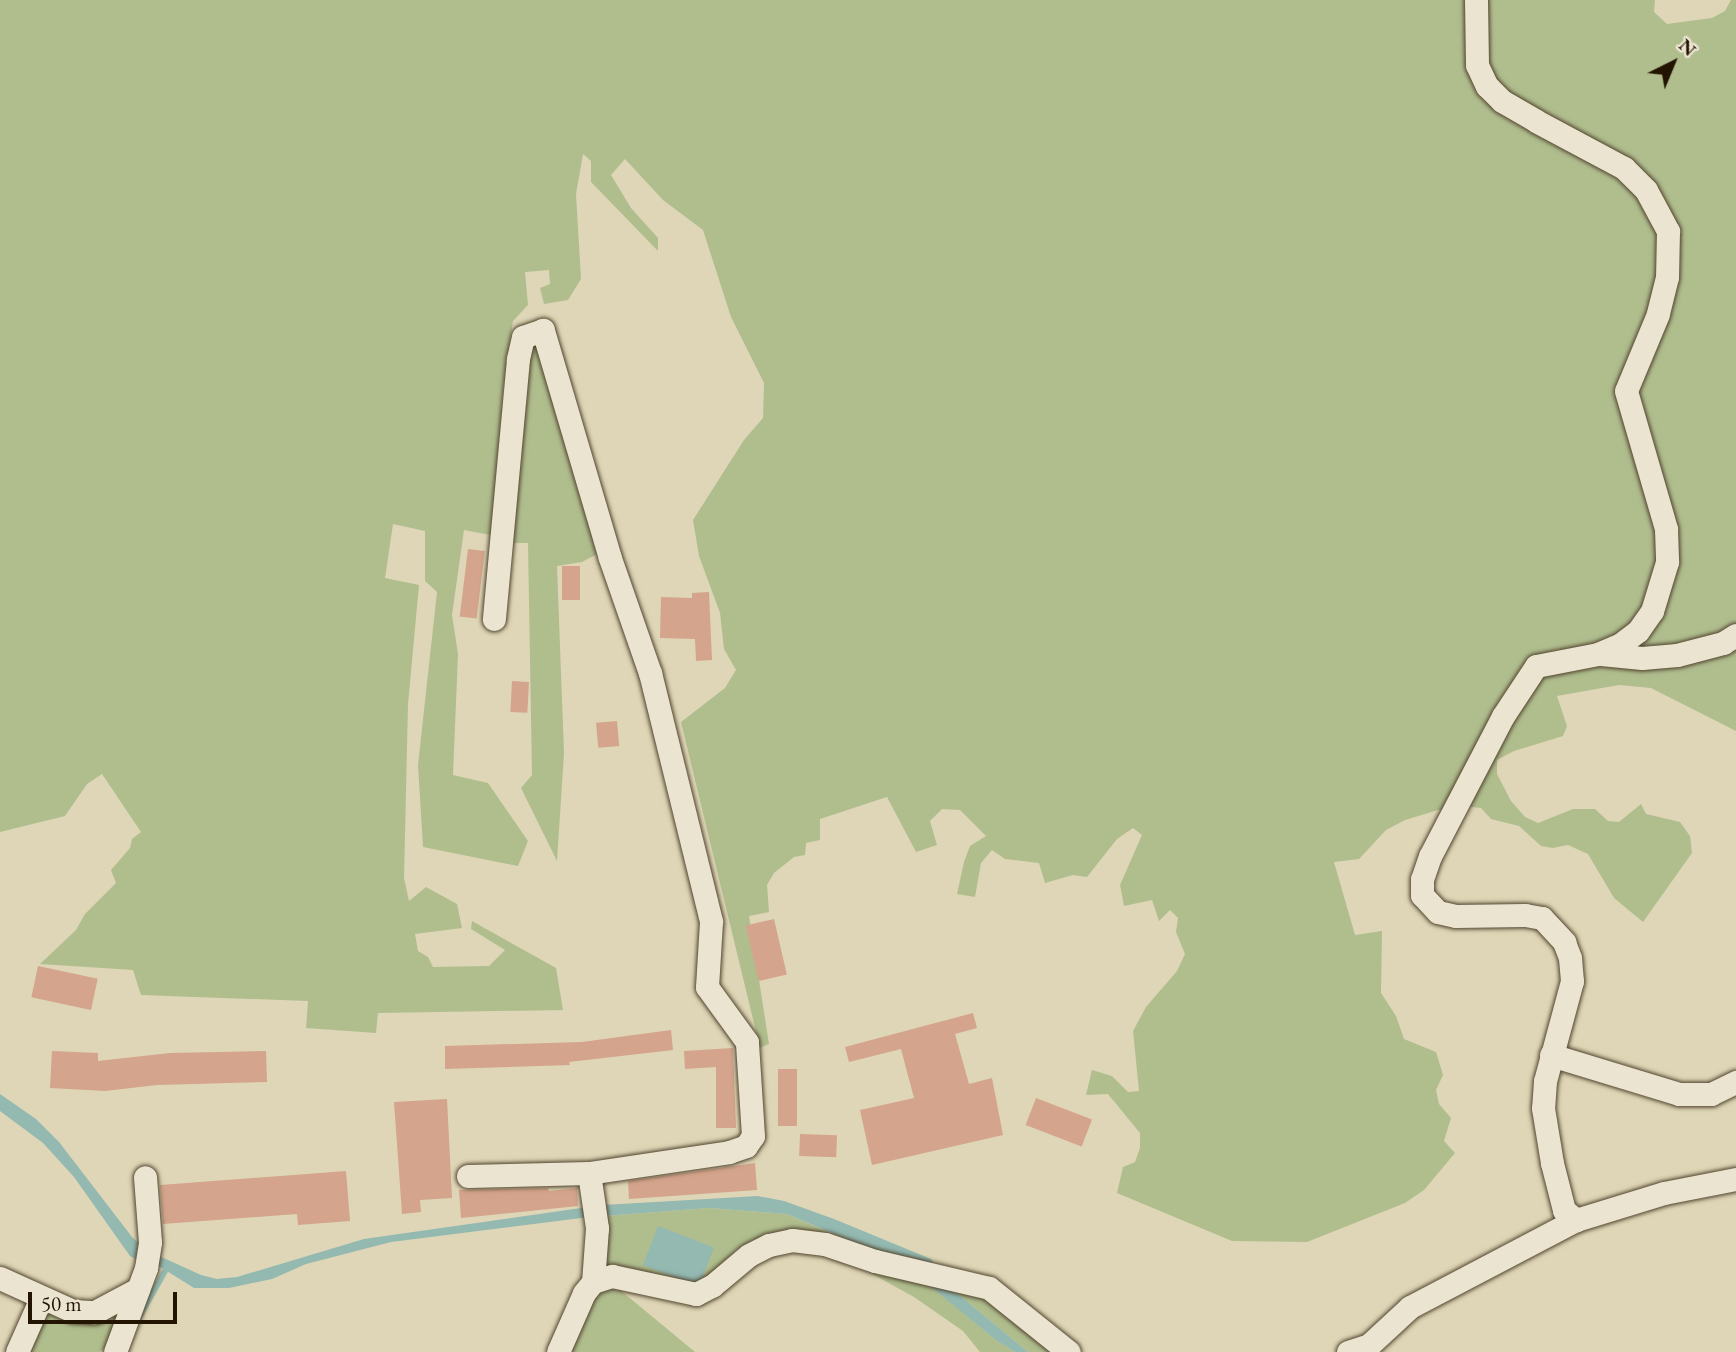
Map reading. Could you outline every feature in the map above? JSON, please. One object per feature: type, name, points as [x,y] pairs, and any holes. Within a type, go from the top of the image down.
[{"type":"street","points":[[1476,0],[1477,65],[1487,86],[1502,101],[1625,168],[1646,190],[1668,231],[1667,277],[1658,314],[1626,391],[1666,529],[1667,562],[1652,611],[1621,644],[1598,654],[1536,666],[1503,716],[1430,856],[1422,879],[1422,895],[1438,912],[1456,916],[1525,915],[1542,918],[1564,942],[1570,958],[1572,981],[1551,1055],[1543,1108],[1552,1163],[1564,1210],[1576,1220]]},
{"type":"street","points":[[468,1175],[591,1182],[729,1152],[746,1146],[753,1136],[747,1042],[707,987],[711,921],[650,673],[610,558],[543,330],[532,331],[523,337],[518,359],[494,619]]},
{"type":"street","points":[[1598,654],[1642,659],[1677,655],[1723,643],[1736,635]]},
{"type":"street","points":[[1551,1055],[1679,1094],[1711,1094],[1736,1082]]},
{"type":"street","points":[[115,1352],[142,1278],[150,1242],[145,1177]]},
{"type":"street","points":[[1348,1352],[1368,1345],[1410,1307],[1576,1220],[1664,1193],[1736,1179]]},
{"type":"street","points":[[591,1182],[597,1228],[593,1282]]},
{"type":"street","points":[[558,1352],[584,1293],[593,1282],[612,1276],[696,1294],[712,1286],[749,1255],[769,1245],[808,1241],[875,1261],[989,1288],[1069,1352]]},
{"type":"street","points":[[0,1278],[73,1311],[95,1312],[142,1278]]},
{"type":"street","points":[[17,1352],[41,1298]]},
{"type":"green space","points":[[0,0],[1472,0],[1485,88],[1622,172],[1664,232],[1664,277],[1629,368],[1662,529],[1657,587],[1619,640],[1533,662],[1452,810],[1438,810],[1405,820],[1386,830],[1359,859],[1334,862],[1355,935],[1382,931],[1381,993],[1396,1016],[1404,1039],[1436,1052],[1443,1075],[1436,1090],[1439,1104],[1451,1118],[1444,1141],[1455,1153],[1424,1190],[1405,1203],[1307,1242],[1232,1241],[1117,1193],[1123,1167],[1135,1162],[1140,1148],[1140,1133],[1108,1094],[1086,1095],[1092,1070],[1112,1076],[1128,1092],[1139,1091],[1133,1031],[1146,1007],[1177,971],[1185,954],[1176,932],[1178,918],[1170,910],[1159,921],[1152,900],[1124,906],[1120,885],[1142,835],[1133,828],[1117,839],[1087,877],[1073,875],[1045,883],[1039,863],[1005,859],[992,850],[981,863],[975,897],[957,894],[970,846],[986,836],[960,810],[942,809],[930,821],[937,845],[916,852],[887,797],[820,819],[820,840],[806,843],[805,855],[794,857],[774,873],[767,885],[769,912],[749,916],[769,1044],[760,1048],[681,722],[725,688],[736,670],[724,649],[720,613],[699,556],[693,520],[744,440],[763,418],[764,383],[731,317],[703,230],[663,200],[625,159],[611,175],[631,208],[658,238],[658,251],[591,182],[591,161],[583,154],[576,194],[581,279],[568,300],[544,304],[540,288],[550,284],[549,270],[525,272],[528,305],[513,321],[503,391],[496,536],[464,530],[452,615],[458,654],[453,775],[488,783],[528,841],[518,866],[423,847],[418,765],[437,592],[425,581],[425,531],[393,524],[385,578],[419,585],[408,704],[404,878],[409,901],[426,887],[457,904],[462,928],[415,934],[418,951],[428,957],[433,967],[489,966],[505,950],[471,929],[472,921],[556,968],[563,1010],[378,1013],[376,1033],[306,1028],[308,1001],[141,995],[133,970],[40,964],[76,930],[85,914],[116,883],[111,870],[130,848],[132,839],[141,832],[102,774],[87,784],[65,816],[0,832]]},
{"type":"green space","points":[[1480,0],[1655,0],[1654,12],[1667,24],[1712,18],[1725,11],[1731,0],[1736,0],[1736,631],[1722,641],[1630,649],[1671,562],[1631,392],[1672,278],[1650,187],[1505,97],[1481,64]]},
{"type":"green space","points":[[528,343],[538,343],[601,552],[582,562],[557,566],[564,753],[557,861],[521,788],[532,775],[528,543],[506,543]]},
{"type":"green space","points":[[1736,642],[1736,731],[1651,688],[1619,685],[1557,696],[1567,726],[1563,736],[1514,751],[1497,760],[1497,774],[1511,801],[1525,817],[1538,823],[1573,809],[1595,809],[1608,821],[1619,822],[1641,804],[1646,814],[1680,822],[1690,836],[1692,853],[1643,922],[1614,898],[1588,854],[1568,845],[1553,848],[1541,846],[1519,826],[1491,819],[1481,808],[1464,806],[1539,670]]},
{"type":"green space","points":[[709,1208],[787,1214],[879,1254],[750,1242],[736,1250],[697,1288],[619,1266],[606,1266],[604,1216]]},
{"type":"green space","points":[[825,1248],[930,1285],[997,1341],[1015,1352],[980,1352],[963,1331],[914,1297]]},
{"type":"green space","points":[[608,1280],[695,1352],[563,1352],[584,1302]]},
{"type":"green space","points":[[945,1283],[989,1292],[1062,1352],[1028,1352]]},
{"type":"green space","points":[[121,1309],[111,1345],[99,1352],[26,1352],[47,1312]]},
{"type":"water","points":[[0,1094],[36,1119],[59,1142],[132,1237],[143,1247],[141,1262],[130,1256],[74,1177],[43,1143],[0,1111]]},
{"type":"water","points":[[758,1196],[784,1201],[834,1219],[931,1259],[945,1283],[1028,1352],[1015,1352],[997,1341],[902,1263],[787,1214],[709,1208],[604,1216],[603,1205]]},
{"type":"water","points":[[588,1207],[589,1217],[391,1242],[306,1264],[272,1279],[229,1288],[194,1288],[154,1263],[157,1255],[201,1275],[217,1279],[237,1277],[364,1239]]},
{"type":"water","points":[[658,1226],[714,1248],[699,1287],[643,1265]]},
{"type":"building","points":[[468,549],[485,551],[477,619],[460,616]]},
{"type":"building","points":[[562,566],[580,566],[580,600],[562,600]]},
{"type":"building","points":[[709,592],[712,660],[696,661],[695,639],[660,638],[661,597],[692,598],[692,593]]},
{"type":"building","points":[[512,681],[529,682],[527,713],[510,712]]},
{"type":"building","points":[[617,721],[619,746],[598,748],[596,723]]},
{"type":"building","points":[[774,919],[787,975],[759,981],[746,926]]},
{"type":"building","points":[[38,966],[98,979],[91,1010],[31,997]]},
{"type":"building","points":[[973,1013],[977,1028],[955,1034],[969,1084],[992,1078],[1003,1135],[872,1165],[860,1110],[914,1098],[901,1049],[849,1062],[845,1047]]},
{"type":"building","points":[[671,1030],[673,1050],[569,1062],[570,1065],[445,1069],[445,1046],[582,1042]]},
{"type":"building","points":[[733,1048],[736,1128],[716,1128],[716,1067],[685,1069],[684,1051]]},
{"type":"building","points":[[52,1051],[98,1053],[98,1061],[170,1053],[266,1051],[267,1082],[157,1085],[105,1091],[50,1088]]},
{"type":"building","points":[[778,1069],[797,1069],[797,1126],[778,1126]]},
{"type":"building","points":[[1036,1098],[1092,1120],[1082,1147],[1026,1125]]},
{"type":"building","points":[[447,1099],[452,1198],[420,1200],[421,1212],[402,1214],[394,1102]]},
{"type":"building","points":[[800,1134],[837,1135],[836,1157],[799,1156]]},
{"type":"building","points":[[755,1163],[757,1190],[629,1199],[628,1181]]},
{"type":"building","points":[[346,1171],[350,1221],[298,1225],[297,1214],[163,1224],[160,1185]]},
{"type":"building","points":[[548,1188],[549,1191],[577,1188],[578,1206],[461,1218],[459,1190]]},
{"type":"waterway","points":[[138,1319],[165,1271]]}]
